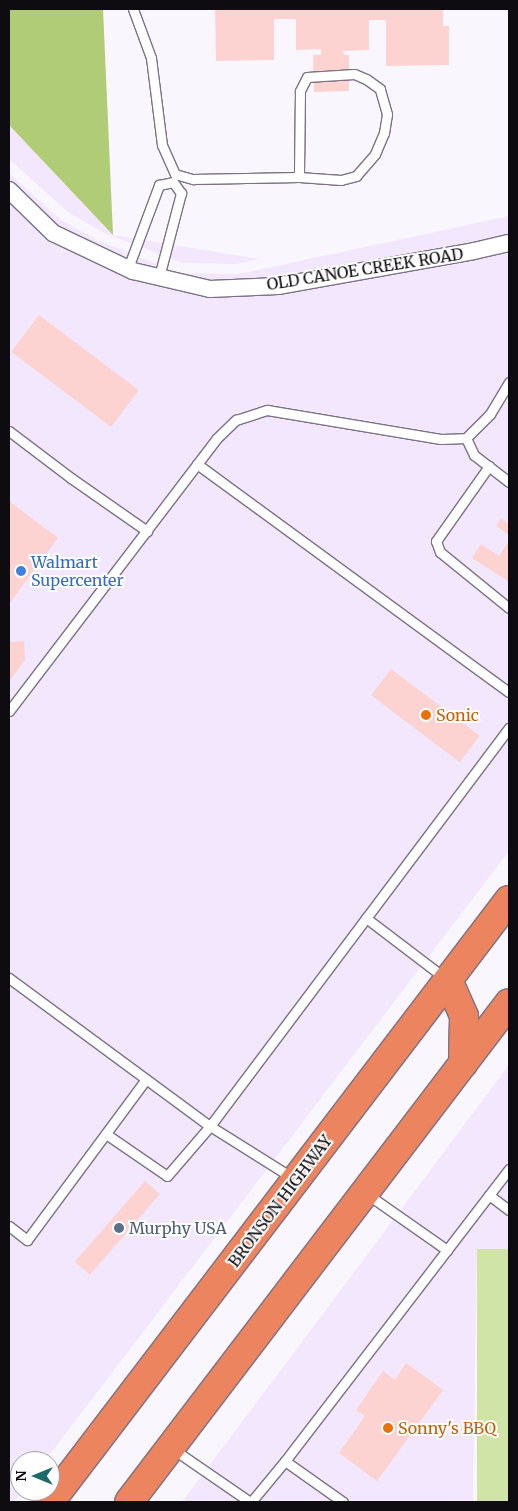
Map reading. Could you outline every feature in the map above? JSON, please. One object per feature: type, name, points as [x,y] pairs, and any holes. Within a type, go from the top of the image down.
[{"type":"highway","name":"BRONSON HIGHWAY","points":[[50,1502],[509,900]]},
{"type":"highway","points":[[448,980],[464,1016],[463,1064]]},
{"type":"highway","points":[[129,1502],[509,1003]]},
{"type":"street","name":"OLD CANOE CREEK ROAD","points":[[9,190],[53,233],[128,268],[210,289],[278,286],[509,243]]},
{"type":"lane","points":[[133,9],[151,58],[162,145],[181,193],[159,277]]},
{"type":"lane","points":[[128,268],[159,186],[174,178],[299,177],[341,180],[356,176],[375,154],[384,133],[387,114],[380,89],[366,79],[354,74],[307,77],[300,91],[299,177]]},
{"type":"lane","points":[[9,711],[216,439],[236,420],[267,410],[441,439],[466,438],[490,414],[508,387]]},
{"type":"lane","points":[[9,431],[70,478],[147,531]]},
{"type":"lane","points":[[466,438],[474,455],[509,482]]},
{"type":"lane","points":[[197,464],[509,692]]},
{"type":"lane","points":[[489,466],[436,541],[440,552],[509,608]]},
{"type":"lane","points":[[106,1134],[167,1176],[210,1126],[509,728]]},
{"type":"lane","points":[[366,918],[448,980]]},
{"type":"lane","points":[[9,978],[210,1126],[296,1180]]},
{"type":"lane","points":[[9,1226],[27,1240],[146,1079]]},
{"type":"lane","points":[[171,1447],[251,1502],[286,1461],[509,1169]]},
{"type":"lane","points":[[365,1192],[447,1250]]},
{"type":"lane","points":[[489,1195],[509,1210]]},
{"type":"lane","points":[[286,1461],[343,1502]]},
{"type":"shaded area","points":[[9,125],[113,235],[259,259],[237,264],[182,263],[102,232],[68,212],[9,159]]},
{"type":"shaded area","points":[[9,173],[61,220],[97,240],[179,273],[239,274],[509,216],[509,851],[53,1451],[10,1451],[10,1501],[15,1501],[9,1502]]},
{"type":"shaded area","points":[[509,1065],[509,1249],[477,1249],[473,1502],[182,1502]]},
{"type":"green space","points":[[9,9],[103,9],[113,235],[9,125]]},
{"type":"green space","points":[[477,1249],[509,1249],[509,1502],[477,1502]]},
{"type":"building","points":[[215,9],[443,9],[443,26],[449,26],[449,65],[386,66],[386,20],[369,20],[369,50],[343,51],[344,55],[349,55],[349,91],[314,92],[313,55],[321,55],[321,49],[296,50],[296,19],[274,19],[274,60],[216,61]]},
{"type":"building","points":[[39,315],[139,390],[111,427],[11,352]]},
{"type":"building","name":"Walmart Supercenter","points":[[9,501],[58,538],[9,604]]},
{"type":"building","points":[[501,518],[509,524],[509,535],[496,526]]},
{"type":"building","points":[[509,541],[509,582],[472,558],[481,544],[499,556]]},
{"type":"building","points":[[24,641],[25,660],[9,682],[9,642]]},
{"type":"building","name":"Sonic","points":[[391,669],[480,736],[460,762],[371,695]]},
{"type":"building","name":"Murphy USA","points":[[145,1181],[160,1194],[90,1275],[75,1262]]},
{"type":"building","points":[[406,1363],[443,1390],[377,1481],[339,1453],[365,1416],[356,1410],[383,1371],[395,1380]]},
{"type":"place","name":"Walmart Supercenter","points":[[21,571]]},
{"type":"place","name":"Sonic","points":[[426,715]]},
{"type":"place","name":"Murphy USA","points":[[119,1228]]},
{"type":"place","name":"Sonny's BBQ","points":[[388,1428]]}]
